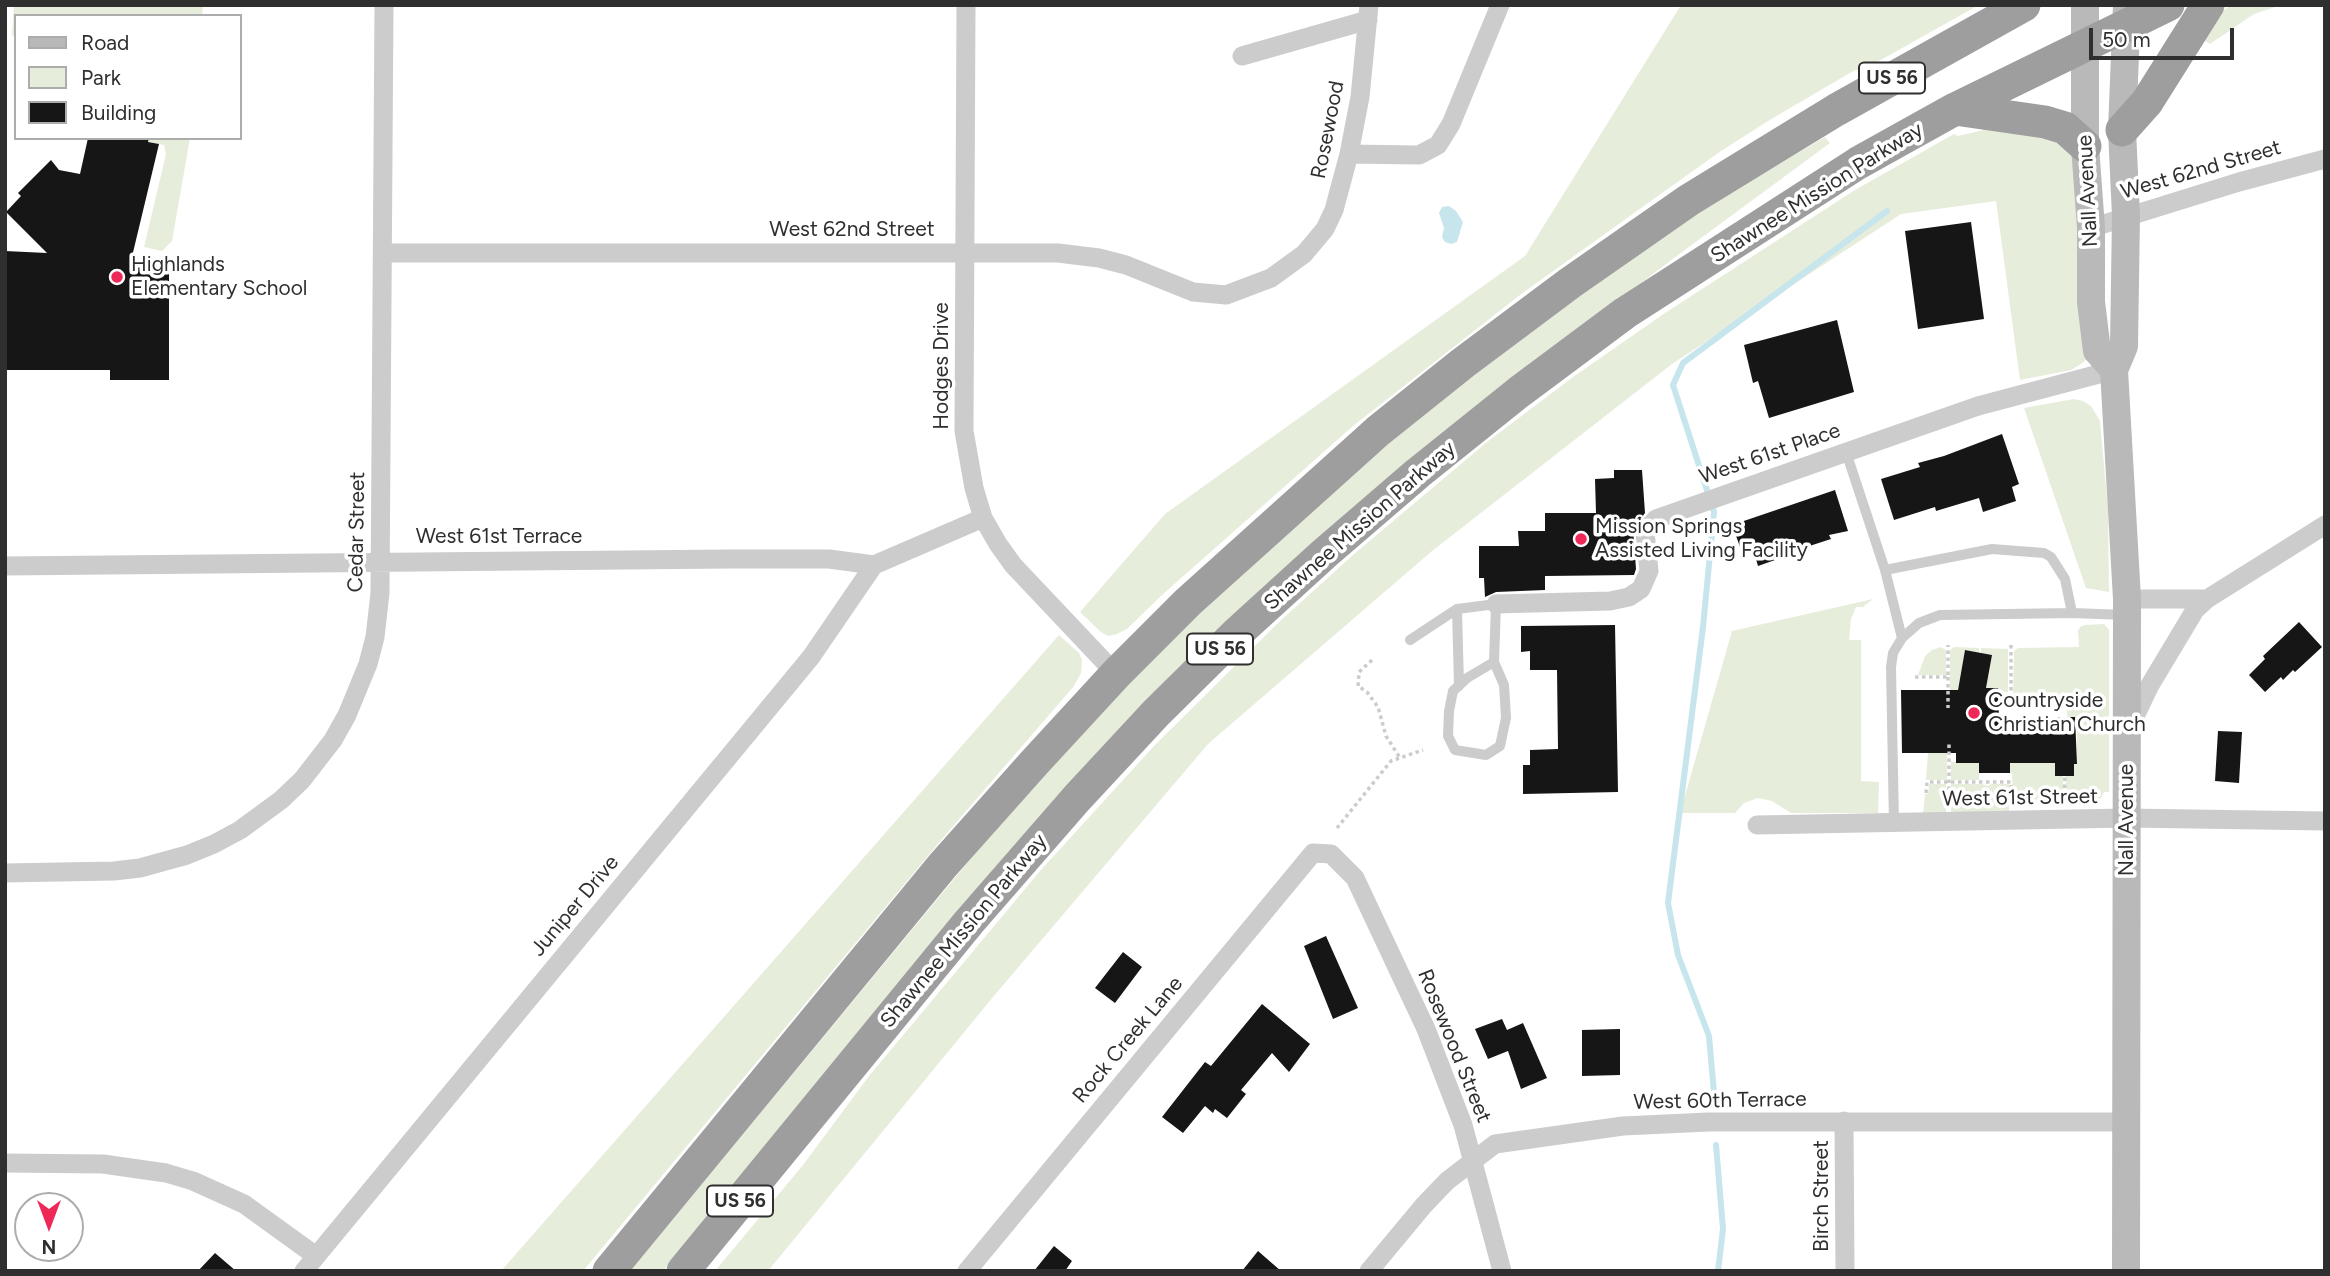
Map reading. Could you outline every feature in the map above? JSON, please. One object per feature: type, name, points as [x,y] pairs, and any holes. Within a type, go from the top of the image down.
[{"type":"highway","name":"Shawnee Mission Parkway","points":[[683,1271],[969,922],[1077,798],[1156,713],[1236,634],[1418,473],[1519,392],[1625,313],[1858,163],[1955,109],[2086,44],[2126,15],[2168,5]]},
{"type":"highway","points":[[2122,130],[2147,102],[2208,5]]},
{"type":"highway","name":"US 56","points":[[608,1271],[943,865],[1116,674],[1188,602],[1377,431],[1570,283],[1689,200],[1836,110],[2019,7]]},
{"type":"highway","points":[[1955,109],[2046,122],[2065,128],[2085,146]]},
{"type":"main road","name":"Nall Avenue","points":[[2085,5],[2085,146],[2091,228],[2091,302],[2097,351],[2115,370]]},
{"type":"main road","name":"Nall Avenue","points":[[2126,15],[2122,130],[2126,216],[2124,346],[2115,370],[2127,607],[2126,1271]]},
{"type":"street","name":"Cedar Street","points":[[5,873],[114,871],[187,855],[240,830],[281,800],[302,780],[333,740],[347,715],[368,664],[375,637],[378,604],[384,5]]},
{"type":"street","name":"Hodges Drive","points":[[966,5],[964,432],[974,488],[984,518],[1013,565],[1116,674]]},
{"type":"street","points":[[1349,154],[1419,155],[1438,145],[1451,124],[1500,5]]},
{"type":"street","points":[[1242,56],[1368,13]]},
{"type":"street","name":"Rosewood","points":[[1304,254],[1325,229],[1334,210],[1349,154],[1360,97],[1368,13]]},
{"type":"street","name":"West 62nd Street","points":[[2091,228],[2325,159]]},
{"type":"street","name":"West 62nd Street","points":[[383,253],[1058,253],[1099,258],[1126,265],[1193,292],[1227,295],[1271,278],[1304,254]]},
{"type":"street","name":"West 61st Place","points":[[1496,604],[1610,601],[1629,597],[1641,589],[1649,571],[1645,532],[1656,519],[1978,406],[2115,370]]},
{"type":"street","points":[[874,565],[984,518]]},
{"type":"street","points":[[2127,740],[2135,713],[2150,685],[2189,619],[2207,599],[2325,525]]},
{"type":"street","name":"West 61st Terrace","points":[[5,566],[829,558],[874,565]]},
{"type":"street","name":"Juniper Drive","points":[[310,1263],[811,657],[874,565]]},
{"type":"street","points":[[2127,607],[2207,599]]},
{"type":"street","name":"West 61st Street","points":[[1757,825],[2127,818],[2325,821]]},
{"type":"street","name":"Rock Creek Lane","points":[[967,1271],[1313,853],[1331,854]]},
{"type":"street","name":"Rosewood Street","points":[[1331,854],[1355,878],[1377,921],[1450,1087],[1473,1159],[1502,1271]]},
{"type":"street","name":"Birch Street","points":[[1844,1121],[1845,1271]]},
{"type":"street","name":"West 60th Terrace","points":[[1370,1271],[1447,1181],[1495,1144],[1623,1126],[1708,1122],[2126,1122]]},
{"type":"street","points":[[5,1163],[103,1164],[166,1173],[193,1181],[244,1205],[310,1263]]},
{"type":"lane","points":[[1846,452],[1885,570],[1902,638]]},
{"type":"lane","points":[[1885,570],[1992,548],[2044,553],[2051,556],[2065,579],[2072,614]]},
{"type":"lane","points":[[1410,640],[1457,609],[1496,604],[1494,662],[1504,685],[1506,718],[1500,746],[1486,755],[1455,750],[1448,736],[1453,691],[1494,662]]},
{"type":"lane","points":[[1894,824],[1891,667],[1894,653],[1902,638],[1919,623],[1940,615],[2072,614],[2127,607]]},
{"type":"lane","points":[[1457,609],[1458,686]]},
{"type":"path","points":[[1948,645],[1948,708]]},
{"type":"path","points":[[2011,645],[2011,699],[2090,700]]},
{"type":"path","points":[[1372,660],[1359,672],[1359,685],[1378,707],[1386,736],[1400,758]]},
{"type":"path","points":[[1915,677],[1948,677]]},
{"type":"path","points":[[1949,743],[1949,810]]},
{"type":"path","points":[[1337,828],[1391,761],[1423,750]]},
{"type":"path","points":[[2064,776],[2064,805]]},
{"type":"path","points":[[1926,793],[1927,782],[2011,782],[2011,806]]},
{"type":"green space","points":[[14,5],[203,5],[202,14],[14,14],[14,36],[12,35]]},
{"type":"green space","points":[[1681,5],[1979,5],[1861,71],[1855,70],[1768,121],[1721,151],[1520,295],[1353,426],[1127,629],[1109,636],[1102,633],[1080,612],[1165,514],[1525,256]]},
{"type":"green space","points":[[2231,5],[2281,5],[2254,14],[2210,44],[2198,37],[2216,16]]},
{"type":"green space","points":[[1988,129],[2048,136],[2075,157],[2087,359],[2071,370],[2020,380],[1996,201],[1901,214],[1672,364],[1432,551],[1208,744],[993,997],[768,1271],[715,1271],[803,1165],[869,1076],[1040,871],[1154,746],[1279,622],[1353,555],[1487,442],[1573,377],[1665,313],[1855,190],[1954,134],[1958,136]]},
{"type":"green space","points":[[1825,137],[1830,143],[1411,458],[710,1213],[663,1271],[630,1271],[987,839],[1118,695],[1202,611],[1357,469],[1495,358],[1654,242]]},
{"type":"green space","points":[[190,140],[172,241],[162,251],[144,247],[166,154],[164,145],[148,142]]},
{"type":"green space","points":[[2074,399],[2091,406],[2100,421],[2108,509],[2109,592],[2086,588],[2024,408]]},
{"type":"green space","points":[[1873,599],[1863,607],[1856,607],[1851,619],[1849,640],[1861,640],[1861,781],[1879,782],[1878,813],[1791,813],[1772,801],[1758,798],[1744,803],[1735,813],[1680,813],[1732,631]]},
{"type":"green space","points":[[2104,624],[2109,630],[2109,792],[2104,792],[2096,802],[2066,803],[2066,776],[2074,776],[2074,764],[2077,763],[2077,730],[2067,717],[2067,702],[2091,702],[2092,698],[2013,698],[2014,651],[2018,648],[2079,647],[2078,631],[2085,625]]},
{"type":"green space","points":[[1059,635],[1079,653],[1082,660],[1081,673],[1074,686],[942,839],[583,1271],[501,1271]]},
{"type":"green space","points":[[1941,647],[1946,650],[1946,675],[1918,675],[1925,656]]},
{"type":"green space","points":[[1954,647],[1979,648],[1979,652],[1965,650],[1955,705],[1950,705],[1950,650]]},
{"type":"green space","points":[[1981,648],[2008,649],[2008,692],[1998,692],[1998,688],[1986,688],[1992,655],[1981,653]]},
{"type":"green space","points":[[1928,753],[1947,753],[1947,780],[1926,780]]},
{"type":"green space","points":[[1951,762],[1979,763],[1979,780],[1951,780]]},
{"type":"green space","points":[[2010,763],[2055,763],[2055,776],[2063,776],[2063,803],[2013,803]]},
{"type":"green space","points":[[1929,784],[1946,784],[1946,813],[1923,813]]},
{"type":"green space","points":[[1951,784],[2009,784],[2009,813],[1951,813]]},
{"type":"water","points":[[1449,206],[1463,222],[1457,242],[1451,244],[1445,242],[1442,237],[1444,228],[1439,213],[1442,207]]},
{"type":"building","name":"Highlands Elementary School","points":[[88,140],[148,140],[159,144],[130,265],[169,265],[169,380],[110,380],[110,370],[5,370],[5,251],[47,253],[6,212],[21,196],[18,193],[51,160],[59,170],[80,174]]},
{"type":"building","points":[[1971,222],[1984,319],[1918,329],[1905,231]]},
{"type":"building","points":[[1837,320],[1854,392],[1769,418],[1758,381],[1753,383],[1744,345]]},
{"type":"building","points":[[2002,434],[2019,484],[2012,487],[2016,501],[1983,512],[1979,498],[1936,511],[1935,507],[1894,520],[1881,479],[1920,467],[1918,463]]},
{"type":"building","name":"Mission Springs Assisted Living Facility","points":[[1614,470],[1642,470],[1645,513],[1633,529],[1636,569],[1634,575],[1545,576],[1545,590],[1496,592],[1485,597],[1484,578],[1479,578],[1479,546],[1519,546],[1518,531],[1545,531],[1545,513],[1596,513],[1595,479],[1614,478]]},
{"type":"building","points":[[1835,490],[1848,531],[1829,535],[1831,539],[1758,566],[1754,552],[1743,555],[1732,525]]},
{"type":"building","points":[[2299,622],[2322,647],[2295,672],[2293,670],[2283,680],[2281,677],[2265,692],[2249,675],[2265,659],[2263,656]]},
{"type":"building","points":[[1615,625],[1618,792],[1523,794],[1523,765],[1530,765],[1530,750],[1558,749],[1557,670],[1530,670],[1530,651],[1521,652],[1521,626]]},
{"type":"building","name":"Countryside Christian Church","points":[[1965,650],[1992,655],[1986,688],[1998,688],[1999,721],[2007,721],[2007,730],[2052,730],[2052,717],[2075,717],[2077,764],[2074,764],[2074,776],[2055,776],[2055,763],[2010,763],[2010,773],[1979,773],[1979,763],[1956,763],[1956,753],[1902,753],[1901,690],[1958,690]]},
{"type":"building","points":[[2218,731],[2242,732],[2239,783],[2215,781]]},
{"type":"building","points":[[1326,936],[1358,1008],[1333,1019],[1304,946]]},
{"type":"building","points":[[1123,952],[1142,967],[1115,1003],[1095,988]]},
{"type":"building","points":[[1262,1004],[1310,1044],[1289,1072],[1272,1053],[1241,1090],[1246,1094],[1227,1118],[1215,1109],[1213,1113],[1205,1106],[1183,1133],[1162,1117],[1205,1062],[1211,1066]]},
{"type":"building","points":[[1502,1019],[1507,1030],[1523,1023],[1547,1078],[1521,1089],[1508,1051],[1488,1059],[1475,1029]]},
{"type":"building","points":[[1620,1029],[1620,1075],[1582,1076],[1582,1030]]},
{"type":"building","points":[[1054,1246],[1072,1261],[1065,1271],[1034,1271]]},
{"type":"building","points":[[1258,1251],[1281,1271],[1242,1271]]},
{"type":"building","points":[[215,1253],[236,1271],[198,1271]]},
{"type":"waterway","points":[[1715,1104],[1709,1036],[1678,955],[1668,903],[1703,627],[1714,512],[1673,385],[1683,363],[1887,211]]},
{"type":"waterway","points":[[1716,1145],[1723,1229],[1718,1271]]},
{"type":"place","name":"Highlands Elementary School","points":[[117,277]]},
{"type":"place","name":"Mission Springs Assisted Living Facility","points":[[1581,539]]},
{"type":"place","name":"Countryside Christian Church","points":[[1974,713]]}]
